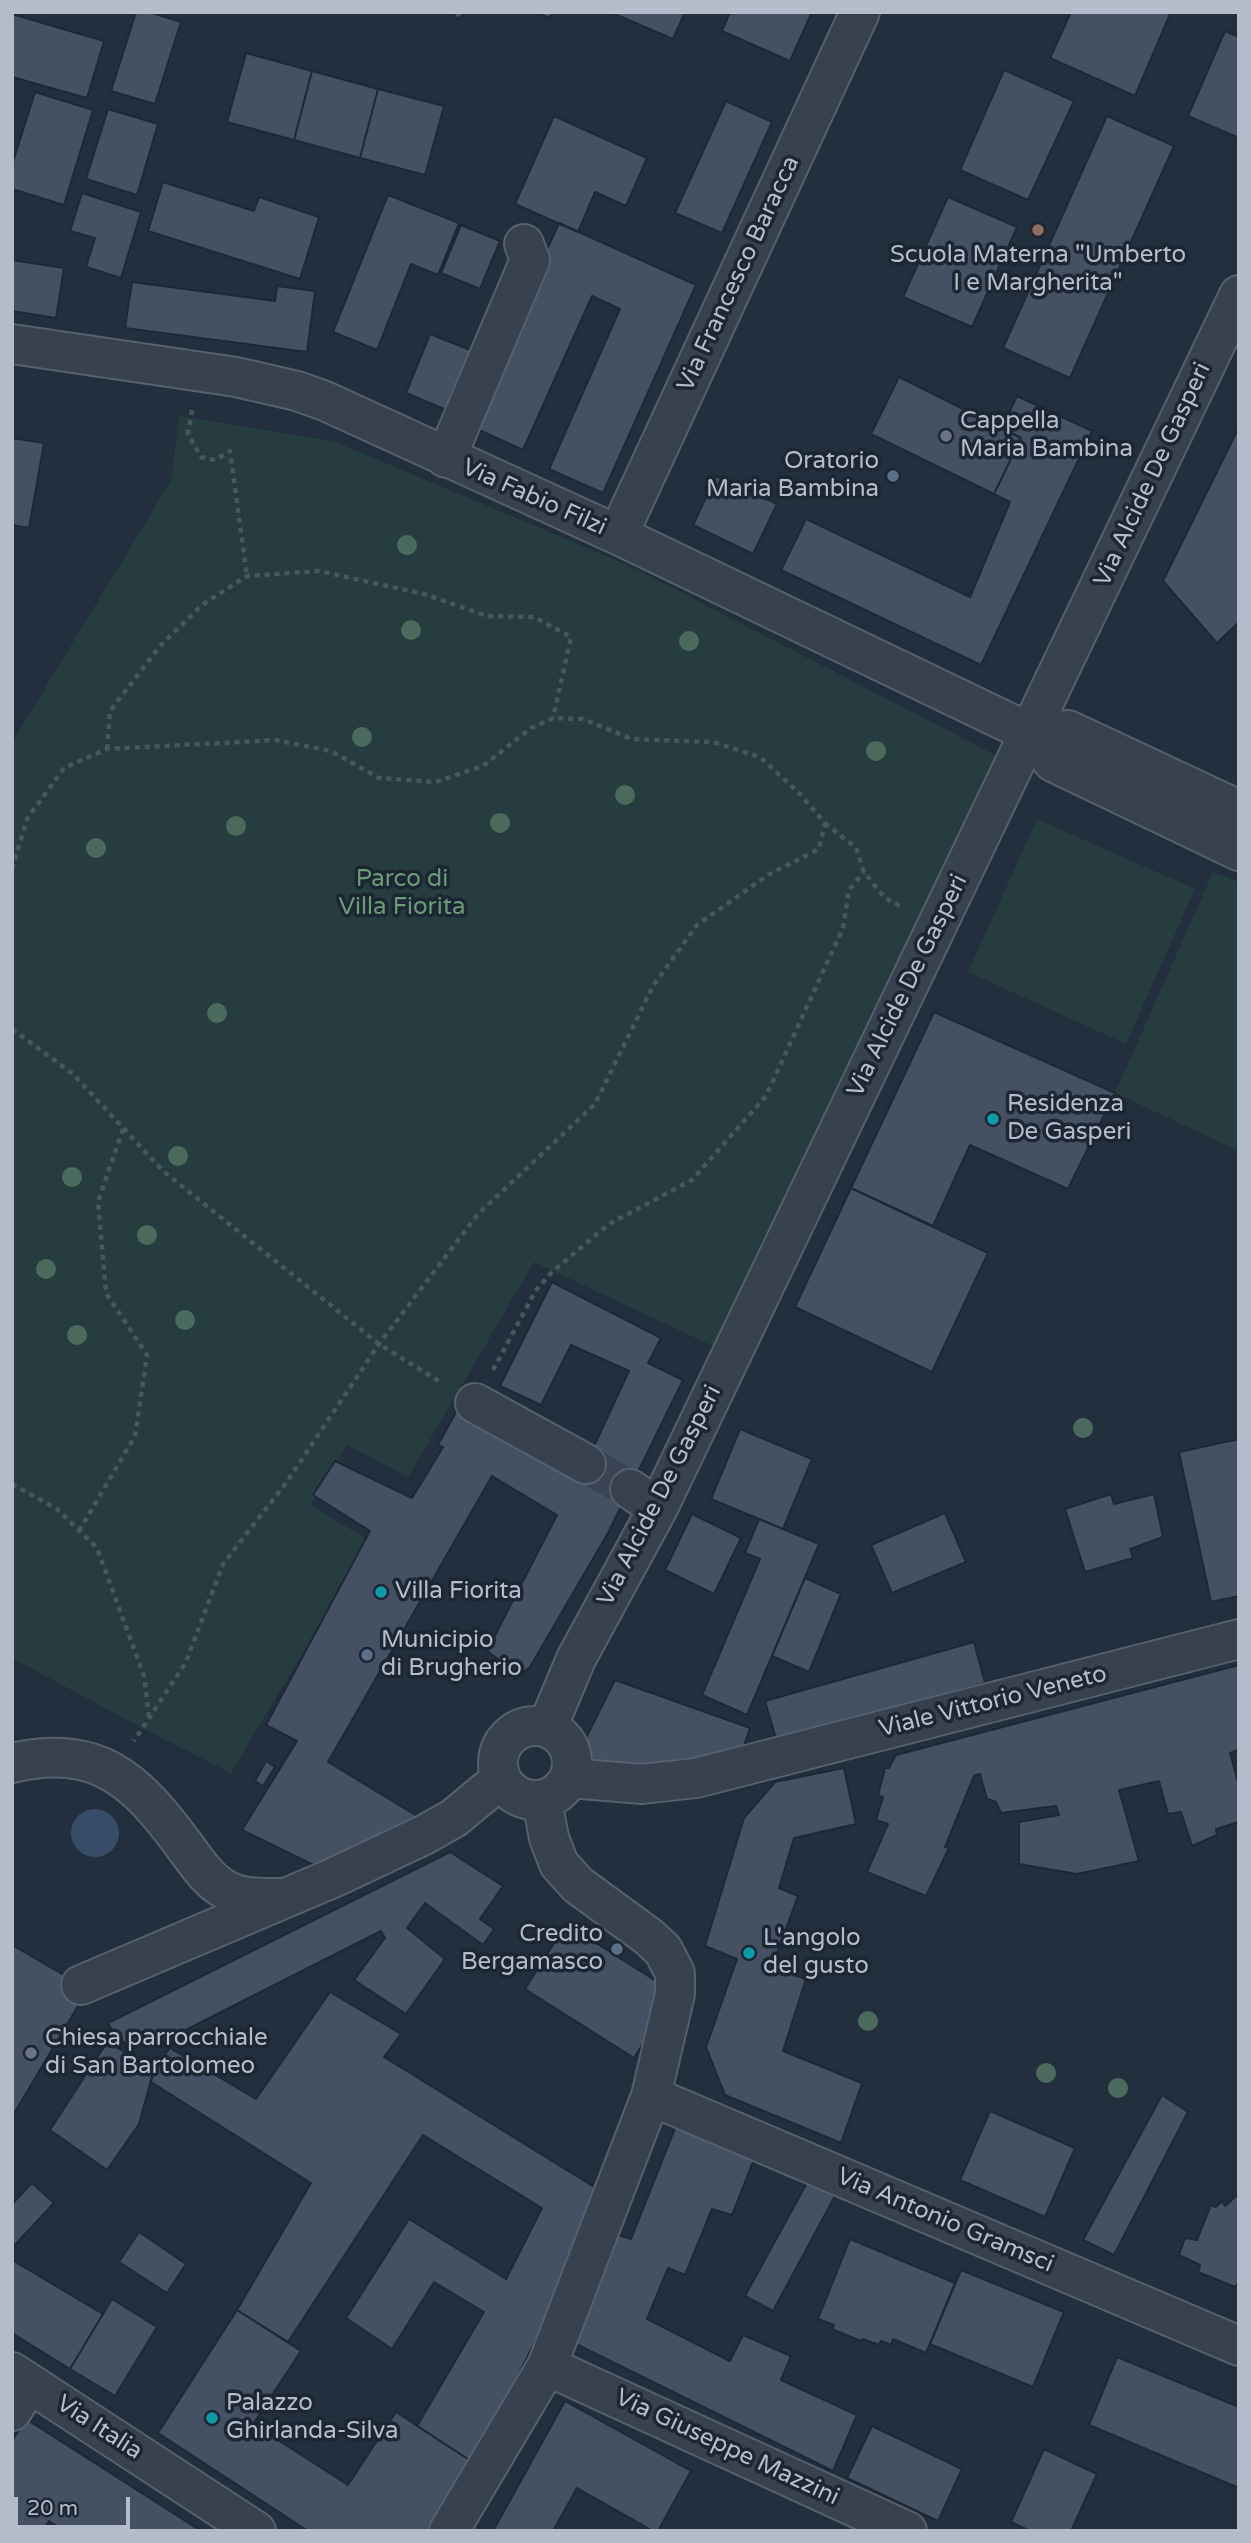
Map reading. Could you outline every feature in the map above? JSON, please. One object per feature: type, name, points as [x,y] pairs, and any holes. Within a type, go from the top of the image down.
[{"type":"street","name":"Via Francesco Baracca","points":[[618,536],[860,12]]},
{"type":"street","points":[[446,458],[530,260],[524,244]]},
{"type":"street","name":"Via Alcide De Gasperi","points":[[547,1728],[644,1498],[937,928],[1239,295]]},
{"type":"street","name":"Via Fabio Filzi","points":[[12,344],[199,371],[306,394],[618,536],[1030,733]]},
{"type":"street","points":[[1030,733],[1068,730],[1239,810]]},
{"type":"street","points":[[1030,733],[1053,762],[1239,851]]},
{"type":"street","points":[[475,1403],[586,1464]]},
{"type":"street","name":"Viale Vittorio Veneto","points":[[556,1789],[696,1778],[1239,1639]]},
{"type":"street","points":[[449,2531],[547,2366],[651,2096],[675,1994],[675,1973],[670,1961],[649,1937],[585,1891],[559,1864],[548,1838],[556,1789],[571,1754],[566,1742],[558,1733],[535,1726],[512,1734],[503,1743],[497,1767],[508,1789],[529,1800],[556,1789]]},
{"type":"street","points":[[12,1763],[43,1758],[71,1758],[96,1764],[141,1792],[213,1881],[241,1896],[281,1898]]},
{"type":"street","points":[[720,1795],[747,1765]]},
{"type":"street","points":[[81,1985],[335,1877],[424,1835],[454,1818],[501,1779]]},
{"type":"street","points":[[670,1961],[677,1922]]},
{"type":"street","name":"Via Antonio Gramsci","points":[[651,2096],[1239,2346]]},
{"type":"street","name":"Via Giuseppe Mazzini","points":[[547,2366],[907,2531]]},
{"type":"street","name":"Via Italia","points":[[18,2389],[256,2531]]},
{"type":"path","points":[[199,371],[188,434],[201,457],[215,460],[230,452],[247,576]]},
{"type":"path","points":[[107,749],[110,711],[161,645],[202,605],[247,576],[319,571],[424,594],[487,616],[534,617],[571,637],[553,718]]},
{"type":"path","points":[[12,869],[27,819],[64,768],[107,749],[275,740],[331,751],[379,778],[436,782],[483,766],[531,728],[553,718],[583,719],[632,738],[713,742],[760,757],[800,794],[825,823],[856,848],[864,872],[885,898],[937,928]]},
{"type":"path","points":[[113,1773],[187,1662],[223,1564],[286,1483],[379,1344],[478,1214],[595,1104],[653,986],[697,925],[768,875],[819,849],[825,823]]},
{"type":"path","points":[[12,1029],[73,1074],[163,1171],[379,1344],[475,1403],[536,1290],[552,1272],[609,1224],[691,1180],[766,1096],[844,928],[849,890],[864,872]]},
{"type":"path","points":[[79,1531],[135,1436],[147,1354],[106,1293],[98,1202],[123,1129]]},
{"type":"path","points":[[12,1484],[57,1509],[97,1548],[144,1676],[150,1717]]},
{"type":"green space","name":"Parco di Villa Fiorita","points":[[179,416],[333,441],[630,566],[1003,759],[717,1348],[534,1262],[408,1477],[347,1445],[310,1505],[370,1541],[231,1773],[12,1658],[12,743],[171,480]]},
{"type":"green space","points":[[1037,819],[1195,889],[1126,1044],[968,972]]},
{"type":"green space","points":[[1213,872],[1239,882],[1239,1151],[1115,1093]]},
{"type":"water","points":[[95,1809],[112,1816],[119,1833],[112,1850],[95,1857],[78,1850],[71,1833],[78,1816]]},
{"type":"building","points":[[136,12],[149,12],[181,22],[155,104],[111,91]]},
{"type":"building","points":[[453,12],[467,12],[457,19]]},
{"type":"building","points":[[535,12],[552,12],[550,18]]},
{"type":"building","points":[[610,12],[685,12],[673,39]]},
{"type":"building","points":[[730,12],[812,12],[790,61],[722,31]]},
{"type":"building","points":[[1071,12],[1171,12],[1135,96],[1050,58]]},
{"type":"building","points":[[12,14],[104,41],[87,98],[12,77]]},
{"type":"building","points":[[1225,31],[1239,37],[1239,138],[1188,116]]},
{"type":"building","points":[[246,53],[312,71],[294,140],[227,122]]},
{"type":"building","points":[[1004,70],[1074,101],[1028,200],[960,170]]},
{"type":"building","points":[[312,71],[378,89],[360,158],[294,140]]},
{"type":"building","points":[[378,89],[444,106],[425,175],[360,158]]},
{"type":"building","points":[[35,92],[93,110],[64,205],[12,189],[12,165]]},
{"type":"building","points":[[726,101],[772,122],[722,233],[675,213]]},
{"type":"building","points":[[108,109],[158,124],[137,195],[86,179]]},
{"type":"building","points":[[554,116],[647,158],[626,206],[595,192],[578,232],[515,204]]},
{"type":"building","points":[[1107,116],[1174,146],[1070,378],[1003,348]]},
{"type":"building","points":[[163,182],[254,211],[259,197],[319,217],[300,279],[148,231]]},
{"type":"building","points":[[82,193],[141,212],[121,278],[86,267],[95,238],[70,231]]},
{"type":"building","points":[[388,195],[459,223],[438,275],[411,264],[377,350],[333,332]]},
{"type":"building","points":[[948,197],[1017,227],[972,327],[903,297]]},
{"type":"building","points":[[559,223],[696,285],[603,493],[549,469],[620,309],[592,296],[523,450],[468,425]]},
{"type":"building","points":[[461,225],[500,241],[480,289],[441,273]]},
{"type":"building","points":[[12,260],[64,268],[56,318],[12,311]]},
{"type":"building","points":[[132,282],[275,301],[277,286],[315,291],[307,352],[125,328]]},
{"type":"building","points":[[430,334],[475,352],[451,412],[406,393]]},
{"type":"building","name":"Cappella Maria Bambina","points":[[899,377],[1021,438],[994,494],[871,434]]},
{"type":"building","points":[[1017,396],[1092,431],[981,665],[781,570],[806,519],[970,597],[1010,502],[994,494],[1021,438],[1002,428]]},
{"type":"building","points":[[1239,427],[1239,622],[1217,643],[1163,581]]},
{"type":"building","points":[[12,438],[44,443],[29,528],[12,525]]},
{"type":"building","points":[[716,476],[777,504],[753,554],[693,525]]},
{"type":"building","name":"Residenza De Gasperi","points":[[934,1012],[1115,1093],[1068,1189],[970,1145],[933,1226],[851,1188]]},
{"type":"building","points":[[851,1188],[988,1253],[932,1372],[795,1307]]},
{"type":"building","name":"Villa Fiorita","points":[[552,1282],[661,1338],[648,1363],[683,1380],[608,1533],[530,1667],[520,1675],[487,1651],[557,1515],[492,1476],[328,1762],[417,1816],[332,1874],[242,1830],[297,1741],[266,1725],[370,1531],[313,1495],[335,1461],[412,1498],[443,1447],[438,1445],[461,1403],[582,1472],[629,1371],[571,1345],[541,1405],[500,1386]]},
{"type":"building","points":[[740,1429],[812,1459],[783,1529],[711,1499]]},
{"type":"building","points":[[1239,1439],[1239,1596],[1211,1602],[1179,1452]]},
{"type":"building","points":[[1111,1494],[1114,1504],[1154,1494],[1163,1537],[1130,1549],[1133,1558],[1085,1572],[1065,1509]]},
{"type":"building","points":[[945,1513],[966,1562],[892,1593],[871,1545]]},
{"type":"building","points":[[692,1514],[741,1538],[714,1594],[665,1570]]},
{"type":"building","points":[[759,1519],[819,1544],[747,1715],[702,1695],[760,1559],[745,1553]]},
{"type":"building","points":[[805,1578],[841,1594],[809,1672],[772,1656]]},
{"type":"building","points":[[974,1642],[985,1683],[777,1742],[765,1701]]},
{"type":"building","points":[[1239,1665],[1239,1750],[1230,1753],[1239,1786],[1239,1822],[1216,1829],[1217,1835],[1192,1846],[1181,1812],[1168,1814],[1159,1781],[1119,1790],[1139,1861],[1077,1874],[1019,1864],[1019,1822],[1059,1815],[1056,1806],[1001,1813],[996,1802],[987,1799],[980,1774],[974,1776],[945,1847],[949,1848],[926,1896],[867,1872],[888,1824],[876,1820],[883,1797],[878,1795],[885,1768],[889,1768],[896,1755]]},
{"type":"building","points":[[615,1680],[750,1728],[740,1758],[589,1771],[578,1754]]},
{"type":"building","points":[[266,1761],[275,1767],[263,1786],[255,1781]]},
{"type":"building","name":"L'angolo del gusto","points":[[844,1768],[856,1824],[794,1838],[779,1888],[798,1896],[772,1967],[806,1979],[783,2051],[862,2083],[841,2143],[725,2095],[706,2047],[737,1959],[705,1946],[744,1818],[775,1782]]},
{"type":"building","points":[[450,1852],[503,1886],[480,1919],[494,1929],[483,1945],[425,1903],[407,1928],[445,1959],[406,2014],[354,1980],[385,1938],[381,1931],[154,2046],[147,2043],[130,2048],[113,2032],[108,2023]]},
{"type":"building","points":[[566,1924],[675,1993],[634,2058],[525,1989]]},
{"type":"building","name":"Chiesa parrocchiale di San Bartolomeo","points":[[12,1945],[88,1989],[12,2117]]},
{"type":"building","points":[[330,1992],[401,2034],[384,2057],[599,2190],[539,2334],[474,2463],[417,2426],[484,2312],[434,2282],[392,2349],[346,2318],[409,2219],[506,2279],[542,2208],[423,2135],[288,2342],[237,2310],[311,2183],[151,2082],[154,2069],[170,2048],[256,2099]]},
{"type":"building","points":[[107,2042],[154,2069],[139,2124],[107,2170],[50,2130]]},
{"type":"building","points":[[1162,2095],[1188,2112],[1114,2255],[1083,2240]]},
{"type":"building","points":[[990,2111],[1075,2148],[1045,2217],[960,2180]]},
{"type":"building","points":[[678,2121],[756,2154],[732,2215],[712,2209],[685,2275],[668,2268],[647,2319],[730,2361],[743,2335],[791,2356],[781,2380],[857,2415],[833,2471],[570,2341],[614,2234],[631,2239]]},
{"type":"building","points":[[808,2181],[835,2196],[773,2311],[745,2296]]},
{"type":"building","points":[[32,2183],[54,2203],[12,2248],[12,2204]]},
{"type":"building","points":[[1236,2196],[1239,2197],[1239,2282],[1235,2287],[1198,2272],[1200,2265],[1179,2255],[1185,2238],[1197,2240],[1211,2205],[1216,2207],[1222,2201],[1225,2206]]},
{"type":"building","points":[[139,2232],[186,2264],[167,2293],[119,2262]]},
{"type":"building","points":[[850,2239],[955,2283],[926,2353],[893,2339],[891,2345],[881,2341],[879,2345],[863,2339],[861,2341],[832,2329],[834,2325],[818,2319]]},
{"type":"building","points":[[12,2260],[103,2314],[70,2369],[12,2333]]},
{"type":"building","points":[[961,2270],[1064,2312],[1033,2387],[930,2344]]},
{"type":"building","points":[[112,2299],[157,2327],[115,2396],[70,2369]]},
{"type":"building","name":"Palazzo Ghirlanda-Silva","points":[[237,2310],[301,2351],[253,2424],[348,2485],[396,2412],[474,2463],[431,2531],[308,2531],[158,2433]]},
{"type":"building","points":[[1117,2357],[1239,2407],[1239,2488],[1089,2425]]},
{"type":"building","points":[[565,2401],[691,2471],[658,2531],[653,2531],[577,2488],[553,2531],[493,2531]]},
{"type":"building","points":[[26,2419],[201,2531],[63,2531],[49,2521],[43,2531],[12,2531],[12,2441]]},
{"type":"building","points":[[872,2426],[962,2469],[938,2521],[847,2478]]},
{"type":"building","points":[[1044,2449],[1097,2474],[1071,2531],[1030,2531],[1011,2522]]},
{"type":"tunnel","points":[[586,1464],[630,1489]]},
{"type":"place","name":"Scuola Materna \"Umberto I e Margherita\"","points":[[1038,230]]},
{"type":"place","name":"Cappella Maria Bambina","points":[[946,436]]},
{"type":"place","name":"Oratorio Maria Bambina","points":[[893,476]]},
{"type":"place","name":"Residenza De Gasperi","points":[[993,1119]]},
{"type":"place","name":"Villa Fiorita","points":[[381,1592]]},
{"type":"place","name":"Municipio di Brugherio","points":[[367,1655]]},
{"type":"place","name":"Credito Bergamasco","points":[[617,1949]]},
{"type":"place","name":"L'angolo del gusto","points":[[749,1953]]},
{"type":"place","name":"Chiesa parrocchiale di San Bartolomeo","points":[[31,2053]]},
{"type":"place","name":"Palazzo Ghirlanda-Silva","points":[[212,2418]]}]
